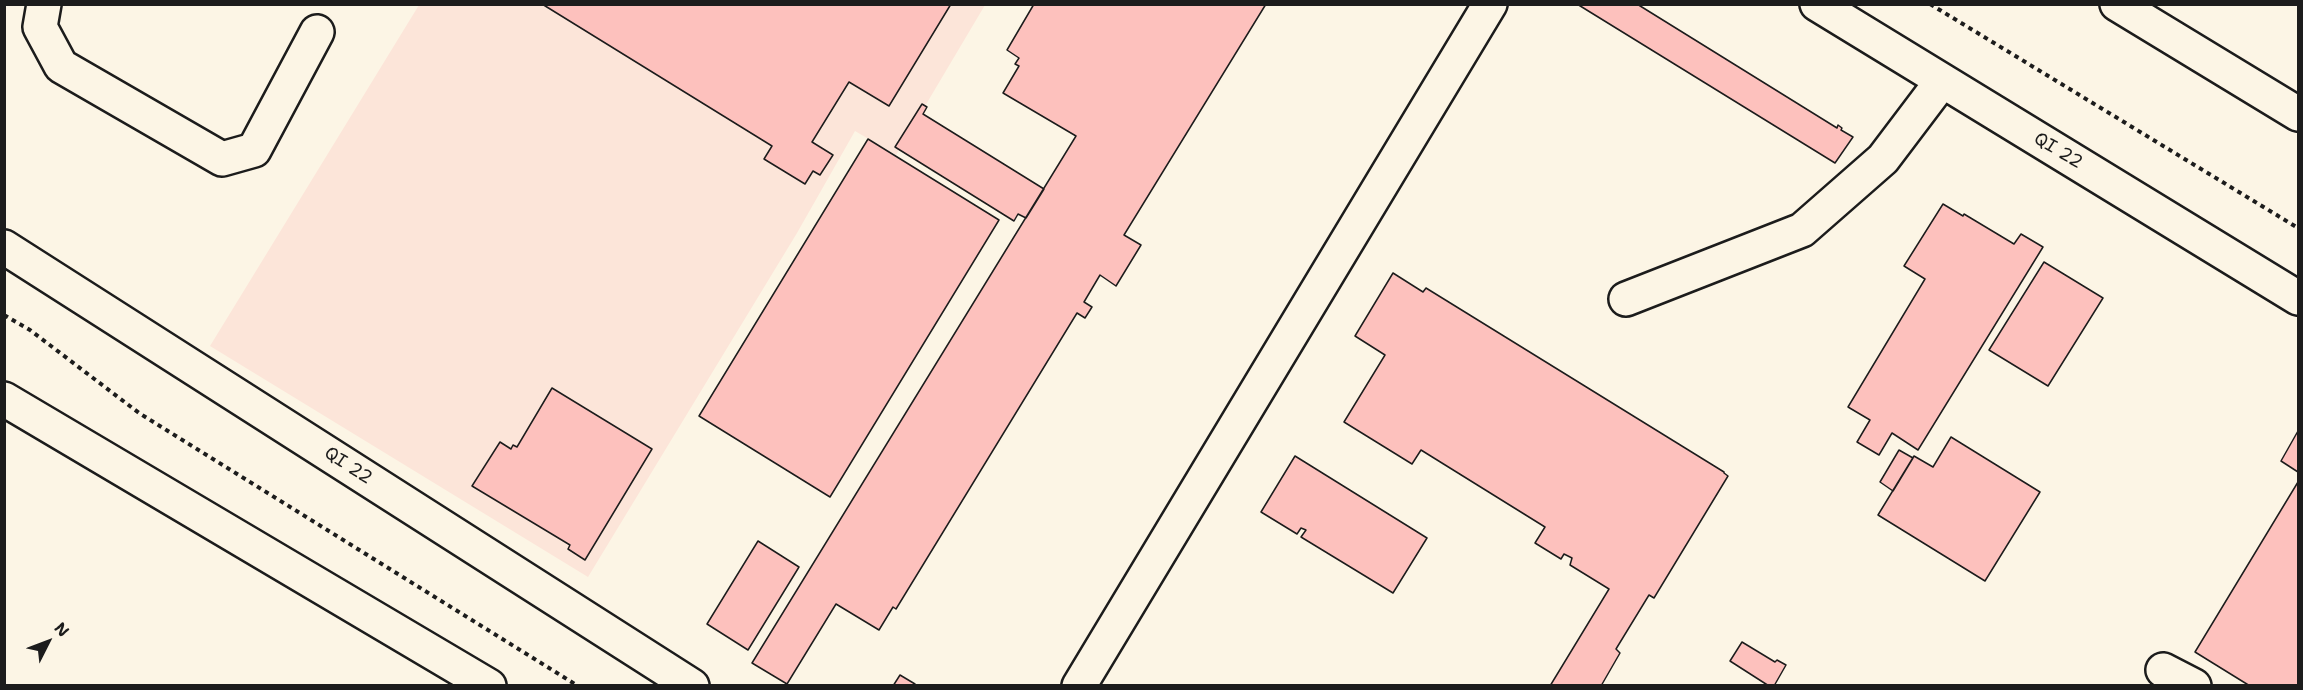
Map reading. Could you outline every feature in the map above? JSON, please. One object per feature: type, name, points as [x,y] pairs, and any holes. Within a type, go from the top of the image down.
[{"type":"street","points":[[44,4],[40,27],[61,66],[222,159],[254,150],[317,32]]},
{"type":"street","points":[[1080,686],[1490,4]]},
{"type":"street","name":"QI 22","points":[[1817,4],[2298,298]]},
{"type":"street","points":[[2117,4],[2298,114]]},
{"type":"street","points":[[1626,299],[1802,230],[1883,159],[1942,81]]},
{"type":"street","name":"QI 22","points":[[4,247],[692,686]]},
{"type":"street","points":[[4,399],[489,686]]},
{"type":"street","points":[[2163,670],[2194,686]]},
{"type":"path","points":[[1930,4],[2298,228]]},
{"type":"path","points":[[4,315],[30,330],[139,413],[578,686]]},
{"type":"shaded area","points":[[419,5],[985,5],[896,155],[855,131],[797,233],[588,577],[210,346]]},
{"type":"building","points":[[542,4],[951,4],[889,106],[849,82],[812,142],[833,155],[820,175],[813,171],[805,184],[764,159],[772,146]]},
{"type":"building","points":[[1034,4],[1266,4],[1124,235],[1141,245],[1116,286],[1100,275],[1084,302],[1092,307],[1085,318],[1077,313],[896,609],[893,607],[879,630],[836,604],[787,684],[752,663],[1076,136],[1003,93],[1019,66],[1015,64],[1019,58],[1007,50]]},
{"type":"building","points":[[1577,4],[1637,4],[1837,128],[1838,125],[1842,128],[1841,130],[1853,137],[1835,163]]},
{"type":"building","points":[[922,104],[927,107],[923,114],[1044,189],[1026,218],[1018,214],[1014,221],[895,147]]},
{"type":"building","points":[[868,139],[999,220],[830,497],[699,416]]},
{"type":"building","points":[[1943,204],[2014,244],[2021,234],[2043,247],[1918,450],[1892,433],[1879,455],[1857,442],[1870,420],[1848,407],[1925,279],[1904,266]]},
{"type":"building","points":[[2044,262],[2103,298],[2048,386],[1989,350]]},
{"type":"building","points":[[1393,273],[1423,292],[1426,288],[1728,476],[1654,598],[1649,595],[1616,649],[1620,653],[1601,686],[1550,686],[1609,589],[1570,565],[1572,558],[1564,554],[1561,559],[1535,543],[1545,527],[1421,450],[1412,464],[1344,422],[1385,355],[1355,336]]},
{"type":"building","points":[[552,388],[652,449],[585,560],[568,549],[570,545],[472,486],[500,442],[511,449],[513,445],[517,447]]},
{"type":"building","points":[[2298,431],[2298,472],[2281,461]]},
{"type":"building","points":[[1951,437],[2040,492],[1985,581],[1878,515],[1914,456],[1933,467]]},
{"type":"building","points":[[1899,450],[1913,458],[1893,491],[1880,482]]},
{"type":"building","points":[[1295,456],[1427,538],[1393,593],[1301,537],[1306,530],[1301,528],[1297,534],[1261,512]]},
{"type":"building","points":[[2298,482],[2298,686],[2250,686],[2195,652]]},
{"type":"building","points":[[758,541],[799,567],[748,650],[707,624]]},
{"type":"building","points":[[1742,642],[1775,662],[1777,660],[1786,665],[1774,686],[1769,686],[1730,661]]},
{"type":"building","points":[[900,675],[915,684],[914,686],[893,686]]}]
